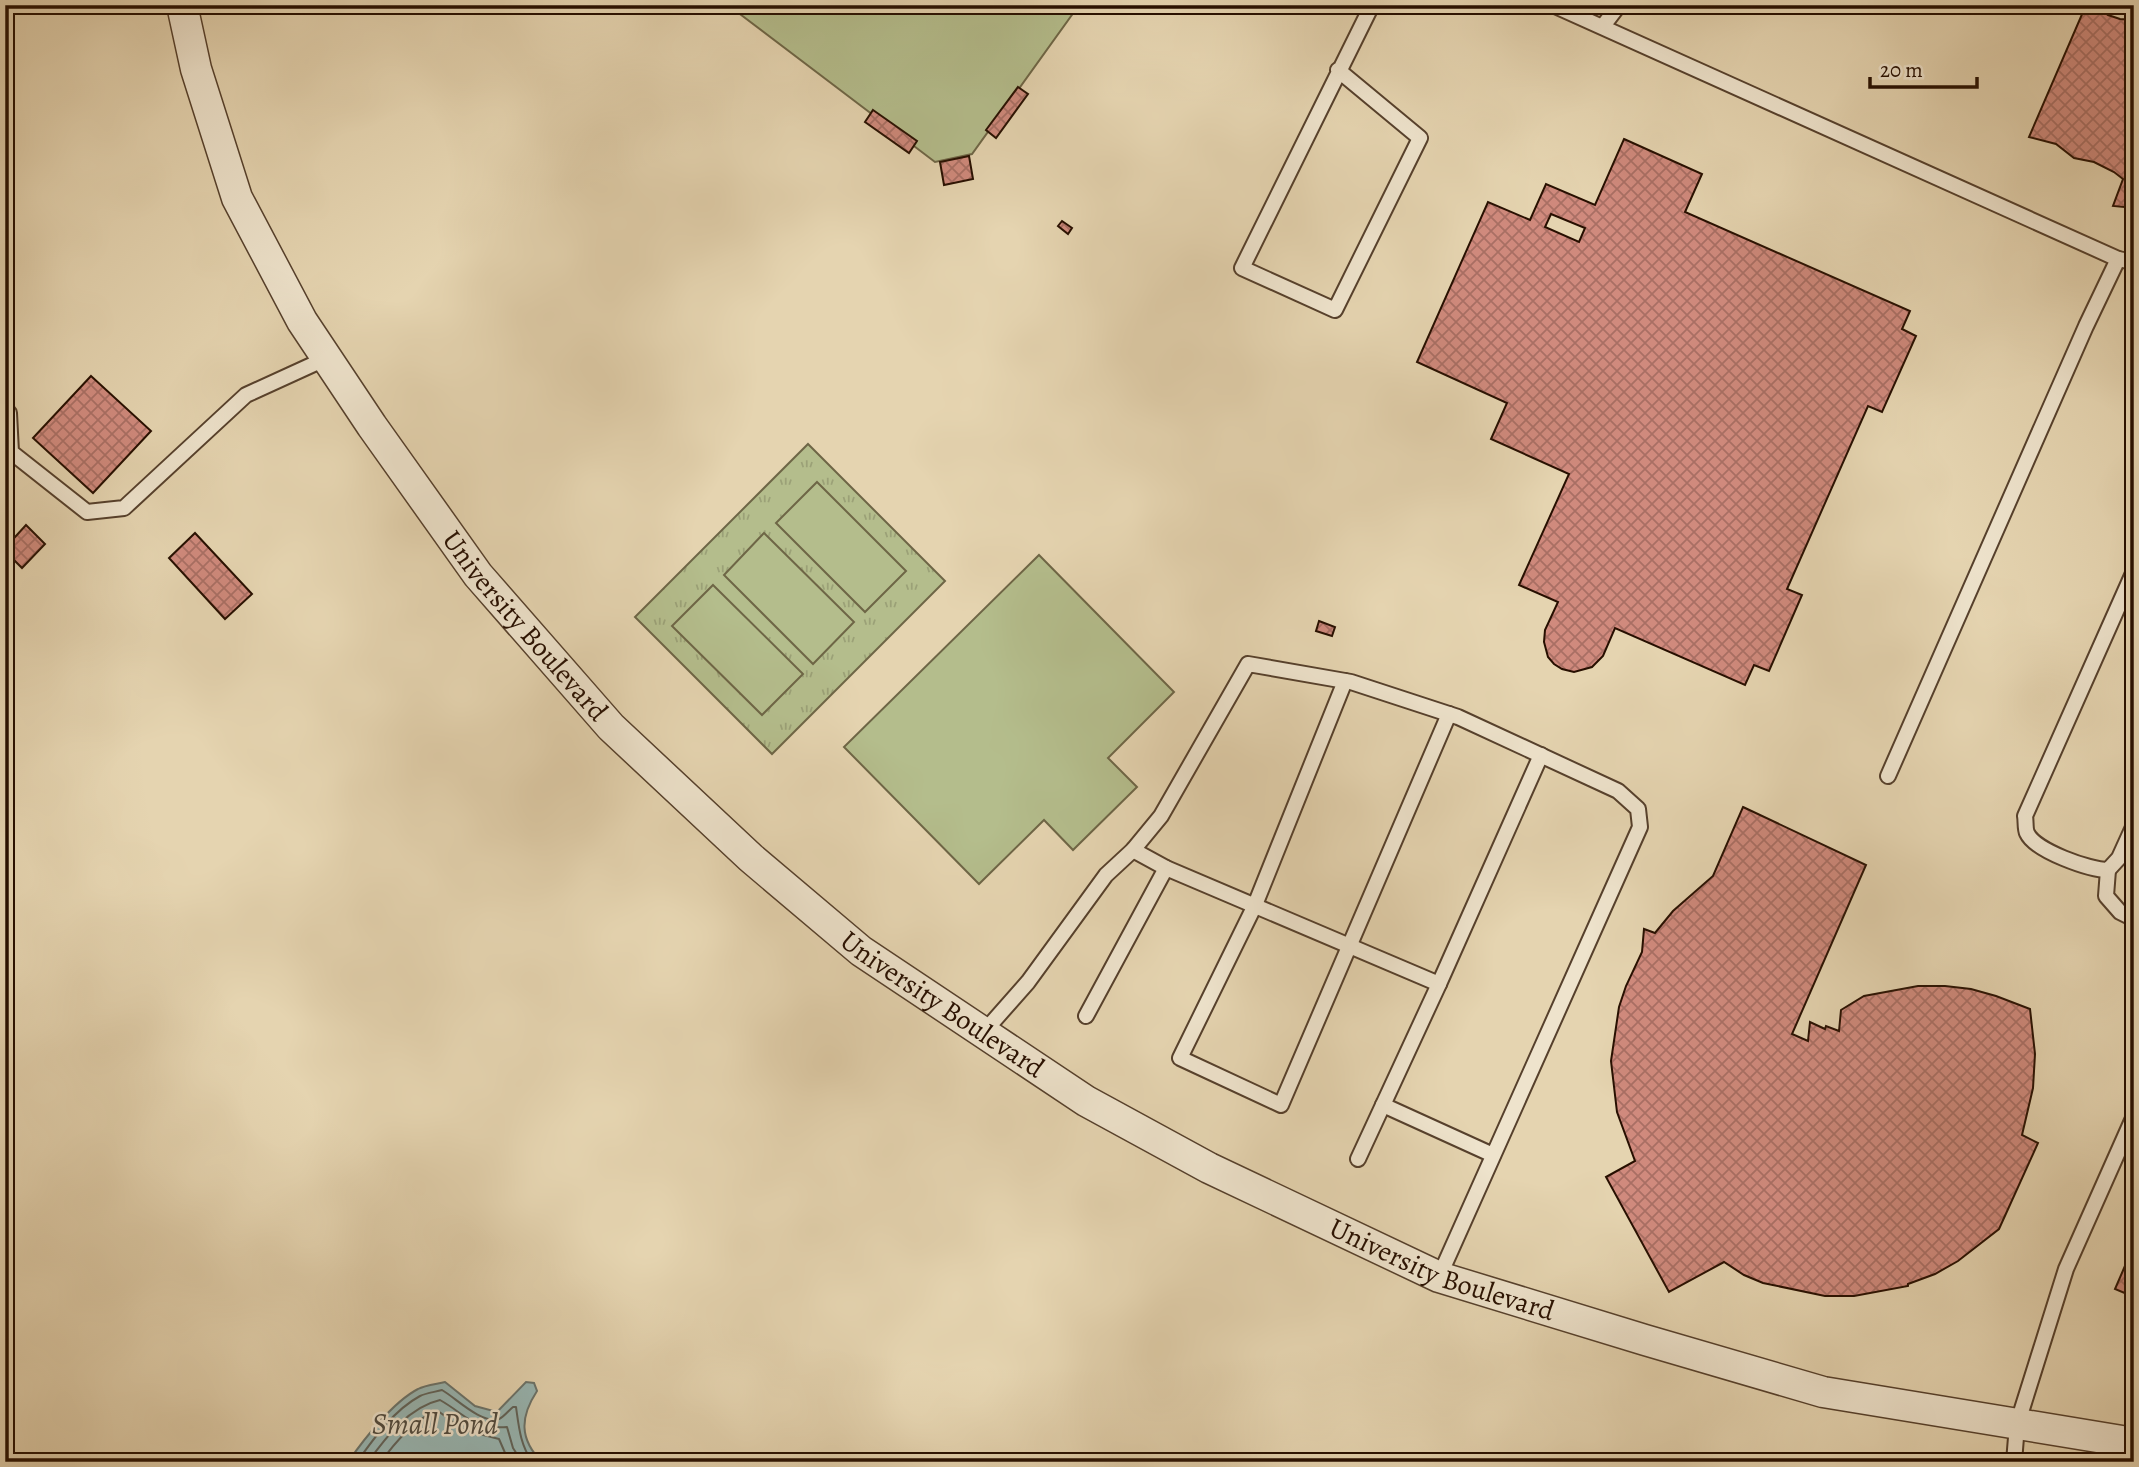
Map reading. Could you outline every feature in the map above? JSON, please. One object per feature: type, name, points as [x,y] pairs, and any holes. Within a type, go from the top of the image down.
[{"type":"street","name":"University Boulevard","points":[[182,5],[196,69],[237,198],[302,321],[478,575],[611,727],[751,858],[861,951],[1086,1101],[1209,1168],[1439,1277],[1823,1392],[2134,1443]]},
{"type":"lane","points":[[1338,70],[1420,138],[1335,310],[1242,268],[1338,70],[1372,5]]},
{"type":"lane","points":[[1553,5],[2118,258],[2134,262]]},
{"type":"lane","points":[[1603,26],[1619,5]]},
{"type":"lane","points":[[1888,776],[2118,258]]},
{"type":"lane","points":[[9,413],[11,452],[86,512],[124,508],[246,396],[327,358]]},
{"type":"lane","points":[[2108,870],[2094,870],[2038,846],[2027,833],[2025,816],[2134,571]]},
{"type":"lane","points":[[983,1033],[1028,982],[1106,875],[1133,850],[1161,816],[1248,664],[1345,681],[1449,714],[1618,791],[1638,809],[1640,827],[1439,1277]]},
{"type":"lane","points":[[1345,681],[1255,905],[1180,1058],[1281,1105],[1449,714]]},
{"type":"lane","points":[[1358,1159],[1541,755]]},
{"type":"lane","points":[[2134,825],[2119,858],[2108,870],[2106,896],[2120,912],[2134,919]]},
{"type":"lane","points":[[1133,850],[1166,868],[1439,984]]},
{"type":"lane","points":[[1086,1016],[1166,868]]},
{"type":"lane","points":[[1383,1105],[1493,1155]]},
{"type":"lane","points":[[2014,1462],[2017,1425],[2067,1269],[2134,1116]]},
{"type":"green space","points":[[728,5],[1079,5],[972,154],[935,162]]},
{"type":"green space","points":[[808,444],[945,581],[772,754],[635,617]]},
{"type":"green space","points":[[817,482],[906,571],[865,612],[776,523]]},
{"type":"green space","points":[[764,533],[854,622],[813,664],[724,575]]},
{"type":"green space","points":[[1039,555],[1174,692],[1108,758],[1137,787],[1073,850],[1044,820],[979,884],[844,747]]},
{"type":"green space","points":[[713,585],[803,674],[762,715],[672,626]]},
{"type":"water","name":"Small Pond","points":[[445,1382],[475,1406],[497,1412],[526,1382],[534,1383],[537,1391],[527,1410],[524,1428],[529,1445],[542,1462],[348,1462],[371,1432],[408,1395],[421,1388]]},
{"type":"building","points":[[2086,5],[2095,5],[2108,15],[2120,19],[2134,20],[2134,208],[2113,206],[2123,179],[2114,172],[2094,162],[2074,158],[2056,144],[2029,137]]},
{"type":"building","points":[[1018,87],[1028,94],[996,138],[986,130]]},
{"type":"building","points":[[873,110],[917,141],[909,153],[865,122]]},
{"type":"building","points":[[1624,139],[1702,174],[1685,212],[1910,311],[1902,329],[1916,336],[1882,412],[1868,406],[1787,589],[1802,595],[1769,671],[1754,665],[1745,685],[1615,628],[1603,656],[1592,667],[1574,672],[1554,664],[1548,657],[1544,642],[1545,630],[1558,602],[1519,585],[1569,474],[1491,439],[1507,403],[1417,362],[1488,202],[1530,220],[1546,184],[1595,205]],"holes":[[[1551,214],[1585,228],[1579,242],[1545,227]]]},
{"type":"building","points":[[969,156],[973,179],[944,185],[940,162]]},
{"type":"building","points":[[1062,221],[1072,228],[1068,234],[1058,226]]},
{"type":"building","points":[[91,376],[151,431],[93,493],[33,438]]},
{"type":"building","points":[[26,525],[45,544],[22,568],[5,548]]},
{"type":"building","points":[[195,533],[252,594],[225,619],[169,558]]},
{"type":"building","points":[[1319,621],[1335,627],[1332,636],[1316,631]]},
{"type":"building","points":[[1743,807],[1866,865],[1792,1034],[1808,1041],[1810,1022],[1825,1029],[1826,1026],[1839,1031],[1841,1010],[1864,996],[1918,986],[1971,989],[2030,1009],[2035,1054],[2033,1088],[2022,1135],[2038,1143],[1999,1229],[1958,1261],[1908,1286],[1854,1296],[1825,1296],[1763,1283],[1724,1262],[1669,1292],[1606,1177],[1635,1161],[1617,1112],[1611,1061],[1619,1007],[1642,952],[1644,929],[1655,933],[1673,911],[1713,876]]},
{"type":"building","points":[[2134,1245],[2134,1297],[2115,1289]]}]
